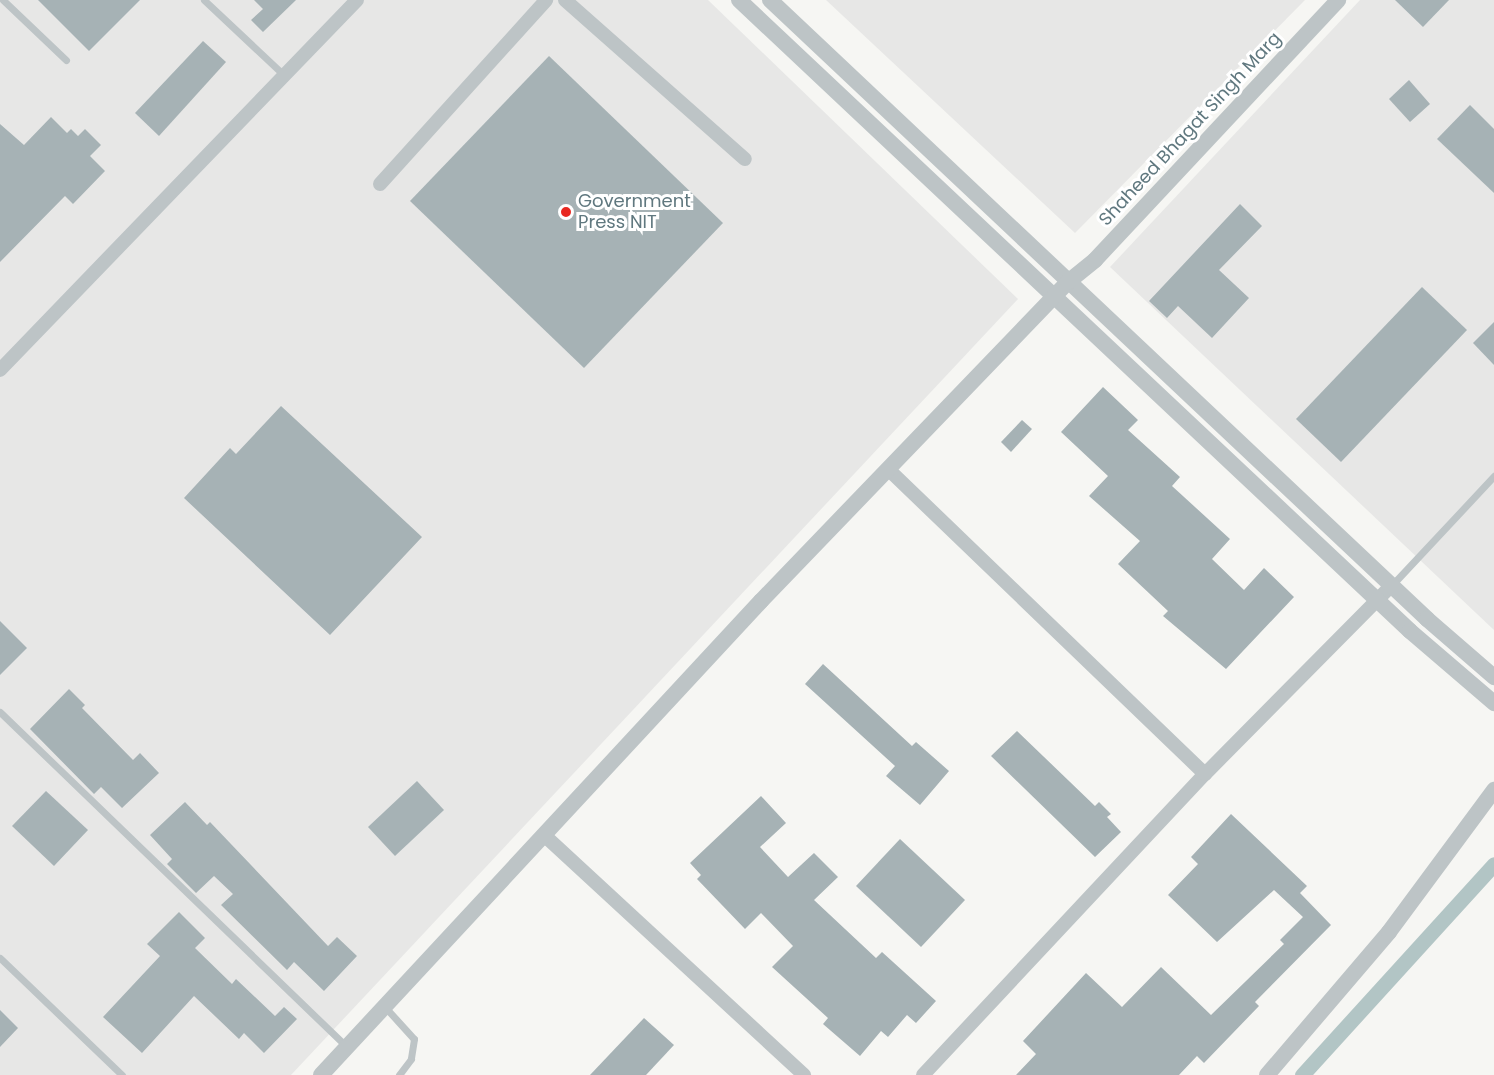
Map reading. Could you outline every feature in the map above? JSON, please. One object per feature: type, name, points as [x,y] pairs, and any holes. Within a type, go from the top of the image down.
[{"type":"street","points":[[0,370],[357,0]]},
{"type":"street","points":[[380,183],[546,0]]},
{"type":"street","points":[[565,0],[745,159]]},
{"type":"street","points":[[739,0],[1377,600],[1494,704]]},
{"type":"street","name":"Shaheed Bhagat Singh Marg","points":[[324,1074],[544,835],[888,469],[1068,282],[1095,260],[1338,0]]},
{"type":"street","points":[[773,1],[1390,586],[1494,676]]},
{"type":"street","points":[[888,469],[1204,774]]},
{"type":"street","points":[[922,1075],[1204,774],[1390,586]]},
{"type":"street","points":[[1268,1075],[1389,932],[1494,790]]},
{"type":"street","points":[[544,835],[804,1075]]},
{"type":"lane","points":[[3,0],[66,60]]},
{"type":"lane","points":[[204,0],[285,76]]},
{"type":"lane","points":[[1390,586],[1494,476]]},
{"type":"lane","points":[[0,712],[347,1047]]},
{"type":"lane","points":[[0,958],[123,1075]]},
{"type":"lane","points":[[384,1007],[414,1039],[411,1059],[399,1075]]},
{"type":"shaded area","points":[[0,0],[708,0],[1018,299],[291,1075],[0,1075]]},
{"type":"shaded area","points":[[826,0],[1305,0],[1075,233]]},
{"type":"shaded area","points":[[1360,0],[1494,0],[1494,630],[1110,267]]},
{"type":"building","points":[[38,0],[140,0],[89,51]]},
{"type":"building","points":[[254,0],[296,0],[263,32],[251,20],[263,9]]},
{"type":"building","points":[[1395,0],[1449,0],[1423,27]]},
{"type":"building","points":[[203,41],[226,62],[159,136],[135,113]]},
{"type":"building","name":"Government Press NIT","points":[[549,56],[723,223],[584,368],[410,201]]},
{"type":"building","points":[[1409,80],[1430,104],[1410,122],[1389,99]]},
{"type":"building","points":[[1470,105],[1494,129],[1494,193],[1437,139]]},
{"type":"building","points":[[51,117],[67,133],[71,129],[78,136],[85,129],[101,145],[90,156],[105,171],[73,204],[65,196],[0,262],[0,124],[24,145]]},
{"type":"building","points":[[1240,204],[1262,226],[1219,270],[1249,298],[1212,338],[1178,306],[1167,318],[1149,301]]},
{"type":"building","points":[[1422,287],[1467,330],[1341,462],[1296,419]]},
{"type":"building","points":[[1494,322],[1494,365],[1473,343]]},
{"type":"building","points":[[1103,387],[1138,420],[1128,430],[1180,477],[1172,486],[1230,539],[1212,559],[1244,590],[1264,568],[1294,597],[1226,669],[1163,616],[1168,611],[1118,564],[1140,541],[1089,496],[1108,476],[1061,432]]},
{"type":"building","points":[[281,406],[422,537],[330,635],[184,498],[230,448],[236,454]]},
{"type":"building","points":[[1022,420],[1032,429],[1011,452],[1001,442]]},
{"type":"building","points":[[0,621],[27,648],[0,675]]},
{"type":"building","points":[[823,664],[912,746],[916,742],[949,771],[920,805],[886,776],[895,766],[805,684]]},
{"type":"building","points":[[69,689],[85,705],[82,708],[133,760],[140,753],[159,773],[122,808],[101,787],[94,794],[30,729]]},
{"type":"building","points":[[1017,731],[1095,806],[1099,802],[1111,814],[1107,817],[1121,832],[1095,857],[991,756]]},
{"type":"building","points":[[417,781],[444,810],[395,856],[368,827]]},
{"type":"building","points":[[46,791],[88,830],[54,866],[12,826]]},
{"type":"building","points":[[761,796],[786,823],[760,847],[788,877],[814,853],[838,877],[814,900],[876,958],[882,952],[936,1001],[916,1023],[907,1015],[888,1037],[881,1031],[860,1056],[823,1024],[828,1018],[772,967],[793,946],[761,913],[745,929],[697,879],[701,875],[690,863]]},
{"type":"building","points":[[185,802],[207,825],[210,822],[328,946],[337,937],[357,956],[324,991],[294,962],[287,970],[221,905],[233,894],[214,876],[196,893],[167,864],[172,859],[150,835]]},
{"type":"building","points":[[1231,814],[1307,886],[1300,893],[1331,925],[1255,1002],[1259,1006],[1204,1063],[1197,1056],[1179,1075],[1016,1075],[1036,1054],[1023,1041],[1086,973],[1122,1007],[1161,967],[1211,1015],[1284,944],[1280,940],[1303,917],[1274,890],[1217,942],[1168,895],[1198,864],[1191,857]]},
{"type":"building","points":[[900,839],[965,900],[921,947],[856,886]]},
{"type":"building","points":[[179,912],[205,938],[195,948],[232,984],[236,979],[275,1016],[284,1007],[297,1019],[264,1053],[244,1033],[239,1039],[194,996],[142,1053],[103,1017],[160,956],[147,944]]},
{"type":"building","points":[[0,1010],[18,1028],[0,1047]]},
{"type":"building","points":[[644,1018],[674,1045],[646,1075],[590,1075]]},
{"type":"waterway","points":[[1302,1075],[1494,864]]},
{"type":"place","name":"Government Press NIT","points":[[566,212]]}]
